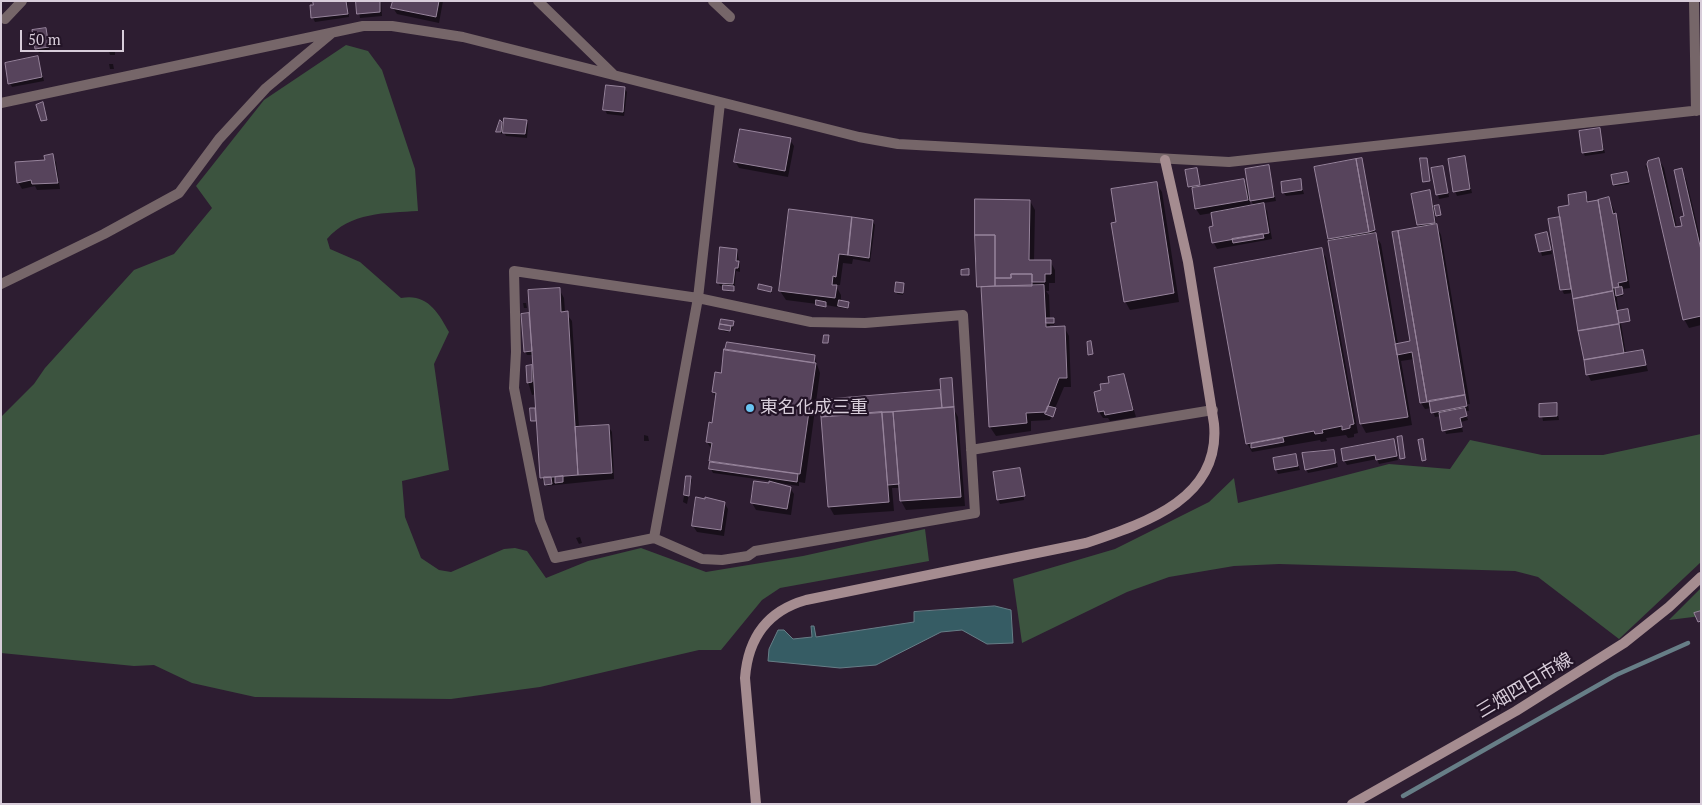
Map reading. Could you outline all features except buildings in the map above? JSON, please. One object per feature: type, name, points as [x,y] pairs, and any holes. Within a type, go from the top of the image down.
[{"type":"street","points":[[6,19],[22,1]]},
{"type":"street","points":[[538,1],[614,74]]},
{"type":"street","points":[[713,1],[730,17]]},
{"type":"street","points":[[1,103],[335,31],[363,26],[392,26],[463,37],[859,137],[898,144],[1205,162],[1264,159],[1698,110],[1694,1]]},
{"type":"street","points":[[1,284],[104,234],[179,193],[219,139],[266,88],[335,31]]},
{"type":"street","points":[[654,538],[698,298],[720,102]]},
{"type":"street","points":[[756,804],[745,678],[746,665],[756,637],[775,614],[787,605],[1060,550],[1086,543],[1128,528],[1175,504],[1189,495],[1204,477],[1215,446],[1213,410],[1188,262],[1165,160]]},
{"type":"street","points":[[514,271],[698,298],[783,317],[842,324],[963,315],[971,450],[975,513],[756,551],[748,556],[722,560],[694,556],[654,538],[555,558],[540,520],[536,491],[514,388],[516,352],[514,271]]},
{"type":"street","points":[[971,450],[1213,410]]},
{"type":"street","name":"三畑四日市線","points":[[1352,804],[1516,711],[1609,653],[1669,607],[1701,577]]},
{"type":"shaded area","points":[[346,45],[368,51],[382,70],[415,169],[418,211],[394,212],[357,219],[336,230],[327,239],[330,249],[360,262],[401,298],[418,298],[425,301],[436,311],[449,332],[434,364],[449,470],[402,481],[405,517],[421,558],[439,570],[451,572],[504,549],[515,548],[527,551],[546,578],[588,561],[641,548],[706,572],[803,556],[925,529],[929,561],[780,588],[762,600],[721,650],[699,650],[540,687],[451,699],[255,697],[192,683],[154,665],[134,666],[1,653],[1,417],[34,384],[45,368],[134,270],[174,254],[212,208],[196,186],[264,100]]},
{"type":"shaded area","points":[[1701,434],[1701,562],[1619,639],[1538,577],[1515,571],[1279,564],[1234,566],[1169,577],[1127,592],[1022,643],[1013,579],[1115,549],[1209,502],[1234,478],[1238,503],[1389,464],[1450,469],[1470,440],[1542,455],[1603,455]]},
{"type":"shaded area","points":[[1701,588],[1701,616],[1669,620]]},
{"type":"shaded area","points":[[995,606],[1011,610],[1013,643],[987,644],[962,630],[941,632],[876,665],[840,668],[768,661],[769,649],[778,630],[784,630],[793,639],[812,637],[811,626],[814,626],[816,637],[914,622],[914,612]]},
{"type":"waterway","points":[[1403,796],[1616,675],[1688,643]]},
{"type":"place","name":"東名化成三重","points":[[750,408]]}]
